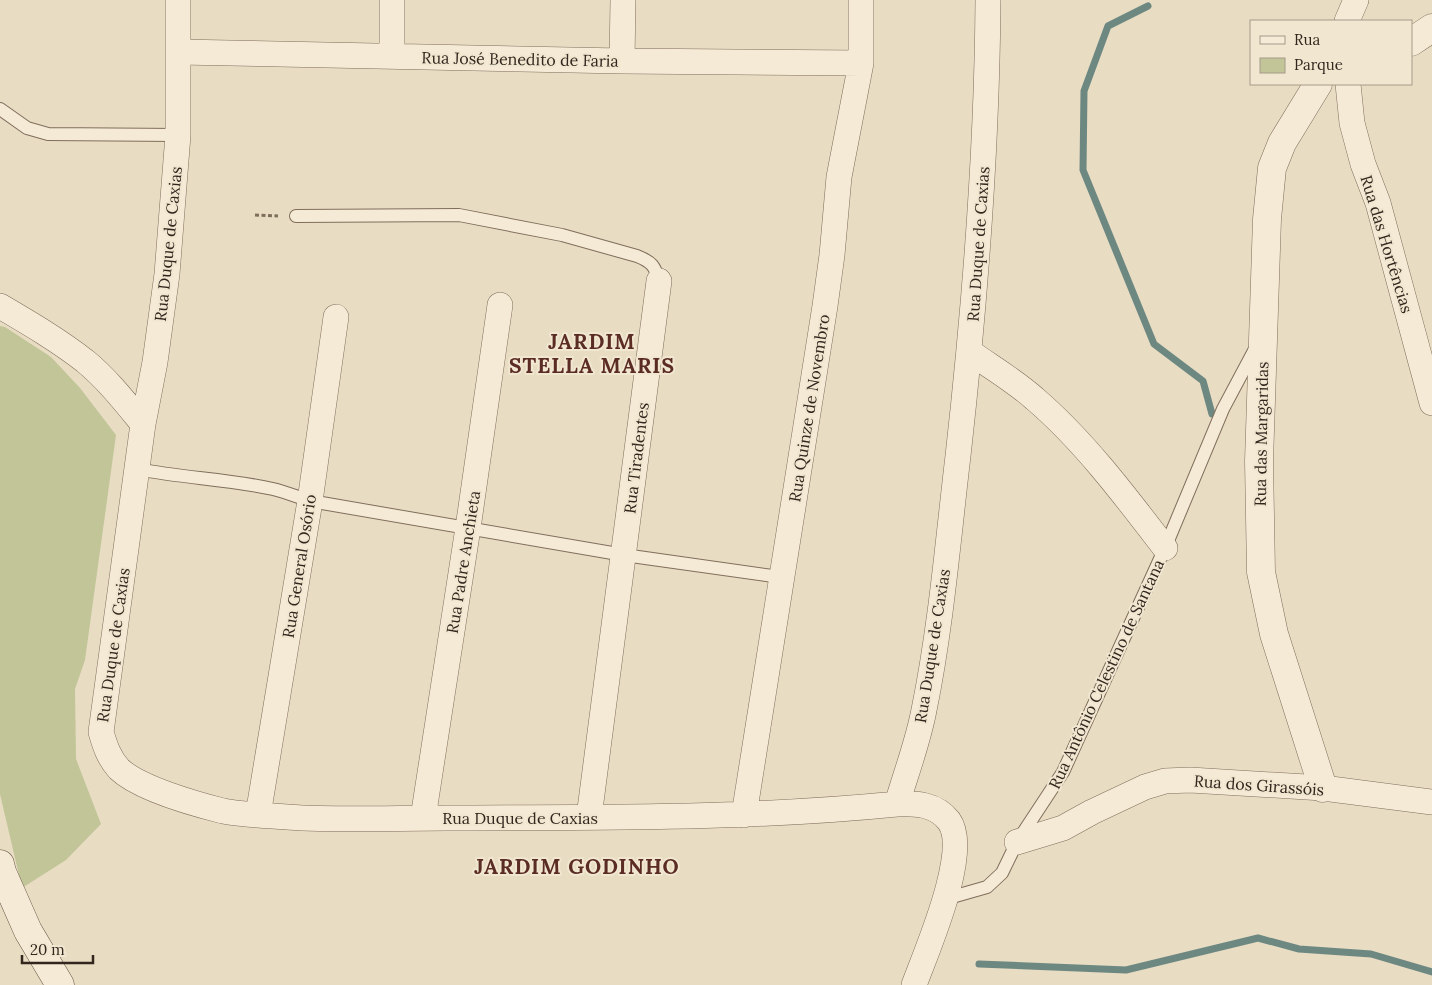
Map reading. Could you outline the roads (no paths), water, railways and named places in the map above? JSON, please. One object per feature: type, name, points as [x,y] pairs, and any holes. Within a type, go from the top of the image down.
[{"type":"street","name":"Rua Duque de Caxias","points":[[178,0],[178,135],[167,274],[155,362],[143,424],[100,732],[108,753],[120,770],[172,796],[224,811],[306,819],[744,814],[825,811],[896,804],[924,712],[941,596],[970,352],[983,181],[988,0]]},
{"type":"street","points":[[392,0],[392,56]]},
{"type":"street","points":[[622,61],[623,0]]},
{"type":"street","name":"Rua Quinze de Novembro","points":[[744,814],[780,576],[797,487],[825,306],[839,177],[861,63],[861,0]]},
{"type":"street","points":[[1347,20],[1356,0]]},
{"type":"street","points":[[1412,41],[1432,28]]},
{"type":"street","name":"Rua José Benedito de Faria","points":[[178,52],[622,61],[861,63]]},
{"type":"street","name":"Rua das Margaridas","points":[[1317,85],[1282,143],[1272,168],[1267,220],[1260,461],[1262,572],[1274,634],[1323,788]]},
{"type":"street","name":"Rua das Hortências","points":[[1348,85],[1354,131],[1363,164],[1378,203],[1432,404]]},
{"type":"street","name":"Rua Tiradentes","points":[[589,817],[659,282]]},
{"type":"street","name":"Rua Padre Anchieta","points":[[423,818],[500,305]]},
{"type":"street","points":[[0,306],[47,334],[86,362],[112,387],[143,424]]},
{"type":"street","name":"Rua General Osório","points":[[258,815],[310,501],[336,317]]},
{"type":"street","name":"Rua Antônio Celestino de Santana","points":[[970,352],[1034,397],[1070,432],[1132,504],[1165,548]]},
{"type":"street","name":"Rua dos Girassóis","points":[[1018,842],[1063,828],[1145,787],[1165,781],[1190,780],[1323,788],[1432,802]]},
{"type":"street","points":[[896,804],[914,803],[939,812],[949,822],[954,835],[955,853],[945,899],[914,985]]},
{"type":"street","points":[[0,864],[28,931],[60,985]]},
{"type":"lane","points":[[0,110],[27,128],[48,134],[178,135]]},
{"type":"lane","name":"Rua Tiradentes","points":[[296,216],[459,215],[562,235],[649,260],[656,269],[659,282]]},
{"type":"lane","name":"Rua Antônio Celestino de Santana","points":[[945,899],[988,888],[1002,873],[1018,842],[1063,772],[1165,548],[1223,409],[1263,333]]},
{"type":"lane","points":[[138,469],[171,476],[212,479],[273,489],[310,501],[624,555],[780,576]]},
{"type":"waterway","points":[[1148,6],[1108,26],[1084,91],[1083,170],[1154,344],[1203,381],[1212,414]]},
{"type":"waterway","points":[[979,964],[1126,970],[1258,938],[1299,949],[1371,954],[1432,972]]},
{"type":"district","name":"JARDIM STELLA MARIS","points":[[592,354]]},
{"type":"district","name":"JARDIM GODINHO","points":[[577,867]]}]
